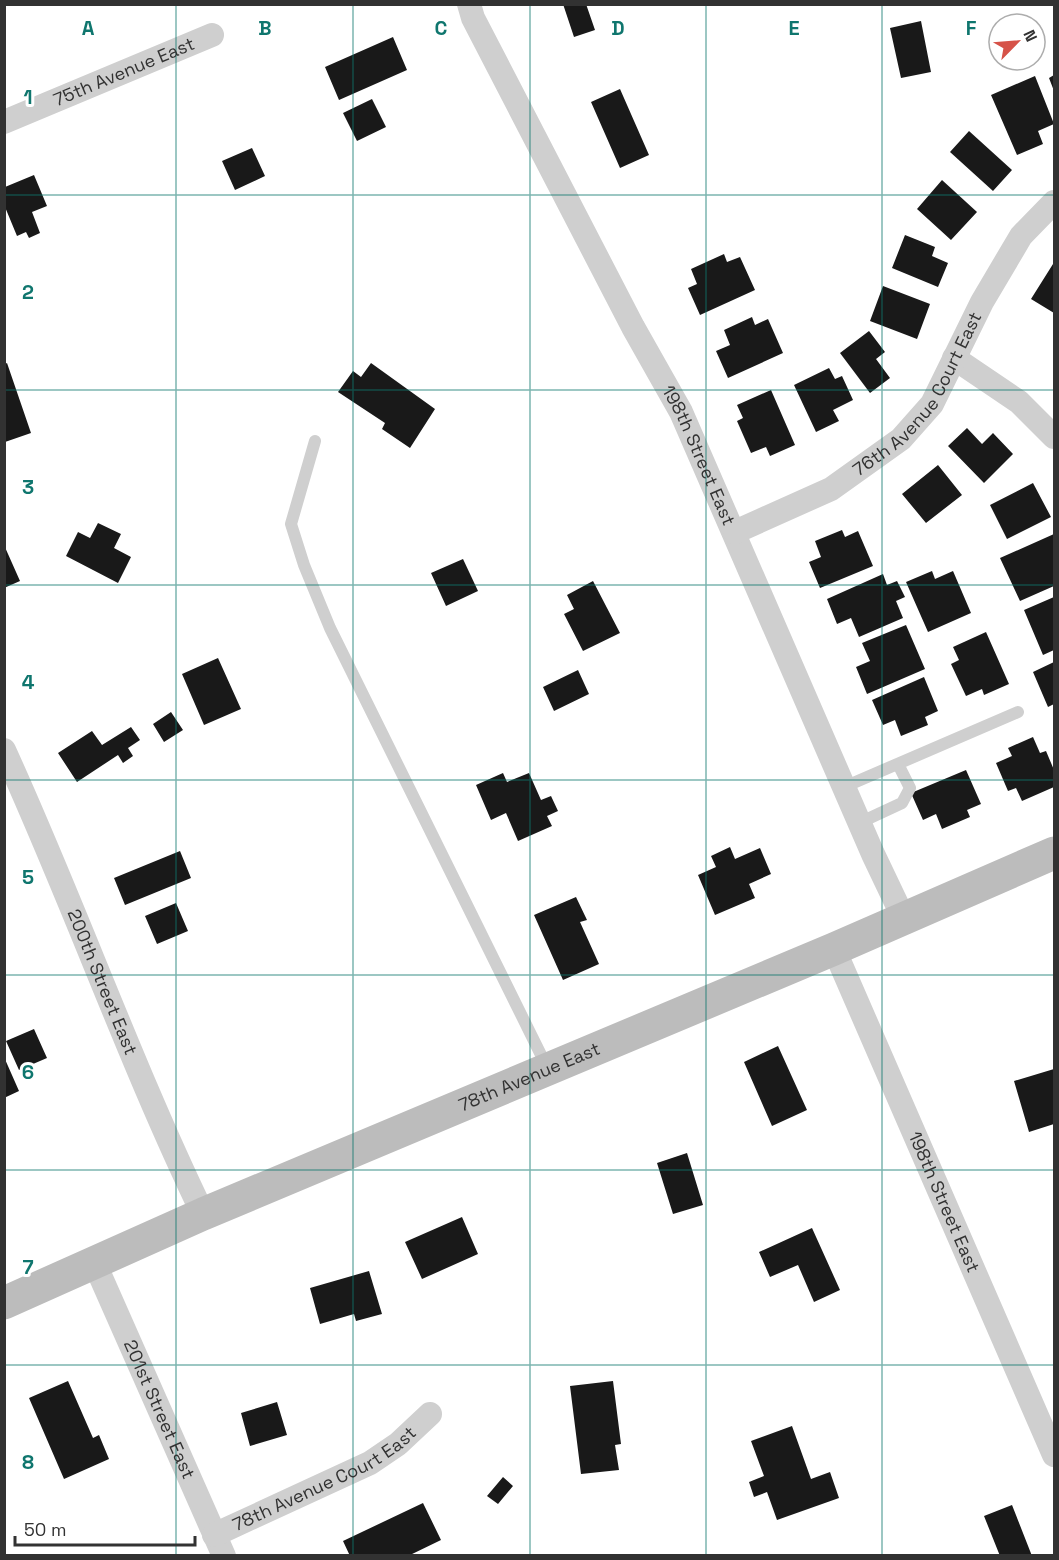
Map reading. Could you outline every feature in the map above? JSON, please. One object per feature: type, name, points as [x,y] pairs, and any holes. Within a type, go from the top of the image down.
[{"type":"street","name":"198th Street East","points":[[470,4],[473,18],[633,327],[681,412],[735,532],[859,823],[903,917]]},
{"type":"street","name":"75th Avenue East","points":[[4,122],[212,35]]},
{"type":"street","name":"76th Avenue Court East","points":[[735,532],[831,489],[901,439],[932,404],[982,302],[1021,236],[1054,202]]},
{"type":"street","points":[[954,358],[1019,402],[1054,437]]},
{"type":"street","name":"200th Street East","points":[[4,750],[51,852],[177,1161],[203,1214]]},
{"type":"street","name":"78th Avenue East","points":[[4,1303],[203,1214],[547,1067],[834,949],[1054,853]]},
{"type":"street","name":"198th Street East","points":[[834,949],[1054,1455]]},
{"type":"street","name":"201st Street East","points":[[95,1264],[219,1545]]},
{"type":"street","name":"78th Avenue Court East","points":[[219,1545],[370,1463],[398,1444],[430,1414]]},
{"type":"lane","points":[[315,441],[291,524],[303,564],[330,628],[547,1067]]},
{"type":"lane","points":[[844,787],[1018,712]]},
{"type":"lane","points":[[859,823],[902,803],[909,788],[898,764]]},
{"type":"building","points":[[563,4],[586,4],[595,30],[574,37]]},
{"type":"building","points":[[921,21],[931,72],[901,78],[890,28]]},
{"type":"building","points":[[393,37],[407,70],[339,100],[325,67]]},
{"type":"building","points":[[1054,75],[1054,91],[1049,78]]},
{"type":"building","points":[[1035,76],[1054,124],[1038,131],[1043,144],[1017,155],[991,95]]},
{"type":"building","points":[[620,89],[649,155],[620,168],[591,102]]},
{"type":"building","points":[[372,99],[386,127],[357,141],[343,113]]},
{"type":"building","points":[[969,131],[1012,170],[993,191],[950,152]]},
{"type":"building","points":[[252,148],[265,176],[235,190],[222,161]]},
{"type":"building","points":[[34,175],[47,206],[32,212],[40,233],[29,238],[26,232],[17,236],[5,207],[5,187]]},
{"type":"building","points":[[942,180],[977,212],[951,240],[917,209]]},
{"type":"building","points":[[905,235],[935,247],[932,256],[948,263],[938,287],[892,268]]},
{"type":"building","points":[[724,254],[727,262],[740,257],[755,290],[700,315],[688,288],[697,284],[691,269]]},
{"type":"building","points":[[1054,265],[1054,313],[1031,299]]},
{"type":"building","points":[[883,286],[930,304],[917,339],[870,321]]},
{"type":"building","points":[[752,317],[755,325],[768,319],[783,353],[728,378],[716,351],[730,345],[724,330]]},
{"type":"building","points":[[869,331],[885,352],[876,359],[890,378],[870,393],[840,353]]},
{"type":"building","points":[[7,363],[31,433],[5,442],[5,364]]},
{"type":"building","points":[[371,363],[435,409],[410,448],[382,429],[385,423],[338,392],[353,371],[361,377]]},
{"type":"building","points":[[829,368],[835,379],[842,376],[853,400],[833,410],[839,421],[816,432],[794,385]]},
{"type":"building","points":[[771,390],[795,445],[770,456],[766,447],[751,453],[737,421],[743,418],[737,405]]},
{"type":"building","points":[[967,428],[982,444],[993,433],[1013,454],[984,483],[948,446]]},
{"type":"building","points":[[938,465],[962,495],[926,523],[902,494]]},
{"type":"building","points":[[1033,483],[1051,517],[1007,539],[990,505]]},
{"type":"building","points":[[98,523],[121,534],[114,548],[131,557],[118,583],[66,556],[78,532],[90,538]]},
{"type":"building","points":[[842,530],[845,537],[858,531],[873,566],[820,588],[809,562],[821,557],[815,541]]},
{"type":"building","points":[[1054,534],[1054,586],[1020,601],[1000,558]]},
{"type":"building","points":[[4,545],[20,581],[4,588]]},
{"type":"building","points":[[463,559],[478,591],[446,606],[431,573]]},
{"type":"building","points":[[932,571],[935,579],[953,571],[971,613],[928,632],[906,582]]},
{"type":"building","points":[[883,574],[887,585],[897,581],[905,597],[896,601],[903,618],[859,637],[851,618],[837,624],[827,599]]},
{"type":"building","points":[[593,581],[620,633],[583,651],[564,614],[574,609],[567,595]]},
{"type":"building","points":[[1054,597],[1054,650],[1043,655],[1024,610]]},
{"type":"building","points":[[906,625],[925,669],[867,694],[856,667],[870,661],[862,643]]},
{"type":"building","points":[[986,632],[1009,684],[984,695],[982,689],[966,696],[951,664],[959,660],[953,647]]},
{"type":"building","points":[[218,658],[241,709],[204,725],[182,674]]},
{"type":"building","points":[[1054,662],[1054,704],[1048,707],[1033,672]]},
{"type":"building","points":[[578,670],[589,694],[554,711],[543,687]]},
{"type":"building","points":[[924,677],[938,711],[925,717],[928,725],[901,736],[895,720],[883,725],[872,700]]},
{"type":"building","points":[[171,712],[183,730],[164,742],[153,724]]},
{"type":"building","points":[[131,727],[140,740],[128,748],[133,756],[123,763],[118,755],[77,782],[58,753],[92,731],[102,745]]},
{"type":"building","points":[[1033,737],[1040,753],[1046,751],[1054,770],[1054,787],[1022,801],[1016,788],[1008,791],[996,763],[1012,756],[1008,748]]},
{"type":"building","points":[[966,770],[981,804],[967,810],[970,817],[942,829],[936,814],[923,820],[911,793]]},
{"type":"building","points":[[503,773],[507,782],[529,773],[541,800],[551,796],[558,811],[547,816],[552,826],[518,841],[506,813],[491,820],[476,785]]},
{"type":"building","points":[[730,847],[735,859],[760,848],[771,874],[749,884],[755,898],[715,915],[698,875],[716,867],[711,856]]},
{"type":"building","points":[[180,851],[191,878],[125,905],[114,878]]},
{"type":"building","points":[[576,897],[587,920],[580,922],[599,964],[563,980],[534,915]]},
{"type":"building","points":[[176,903],[188,931],[157,944],[145,916]]},
{"type":"building","points":[[34,1029],[47,1058],[19,1070],[6,1041]]},
{"type":"building","points":[[778,1046],[807,1110],[772,1126],[744,1062]]},
{"type":"building","points":[[4,1057],[19,1091],[4,1098]]},
{"type":"building","points":[[1054,1069],[1054,1124],[1029,1132],[1014,1081]]},
{"type":"building","points":[[687,1153],[703,1205],[673,1214],[657,1163]]},
{"type":"building","points":[[462,1217],[478,1254],[422,1279],[405,1242]]},
{"type":"building","points":[[812,1228],[840,1290],[814,1302],[798,1265],[770,1277],[759,1252]]},
{"type":"building","points":[[369,1271],[382,1314],[356,1321],[354,1314],[320,1324],[310,1288]]},
{"type":"building","points":[[68,1381],[93,1438],[99,1435],[109,1459],[64,1479],[29,1398]]},
{"type":"building","points":[[613,1381],[621,1444],[615,1445],[619,1470],[581,1474],[570,1386]]},
{"type":"building","points":[[277,1402],[287,1435],[250,1446],[241,1413]]},
{"type":"building","points":[[792,1426],[811,1479],[830,1472],[839,1498],[777,1520],[767,1492],[754,1497],[749,1482],[764,1476],[751,1441]]},
{"type":"building","points":[[503,1477],[513,1486],[498,1504],[487,1496]]},
{"type":"building","points":[[423,1503],[441,1540],[408,1556],[350,1556],[343,1541]]},
{"type":"building","points":[[1012,1505],[1032,1556],[1000,1556],[984,1516]]}]
